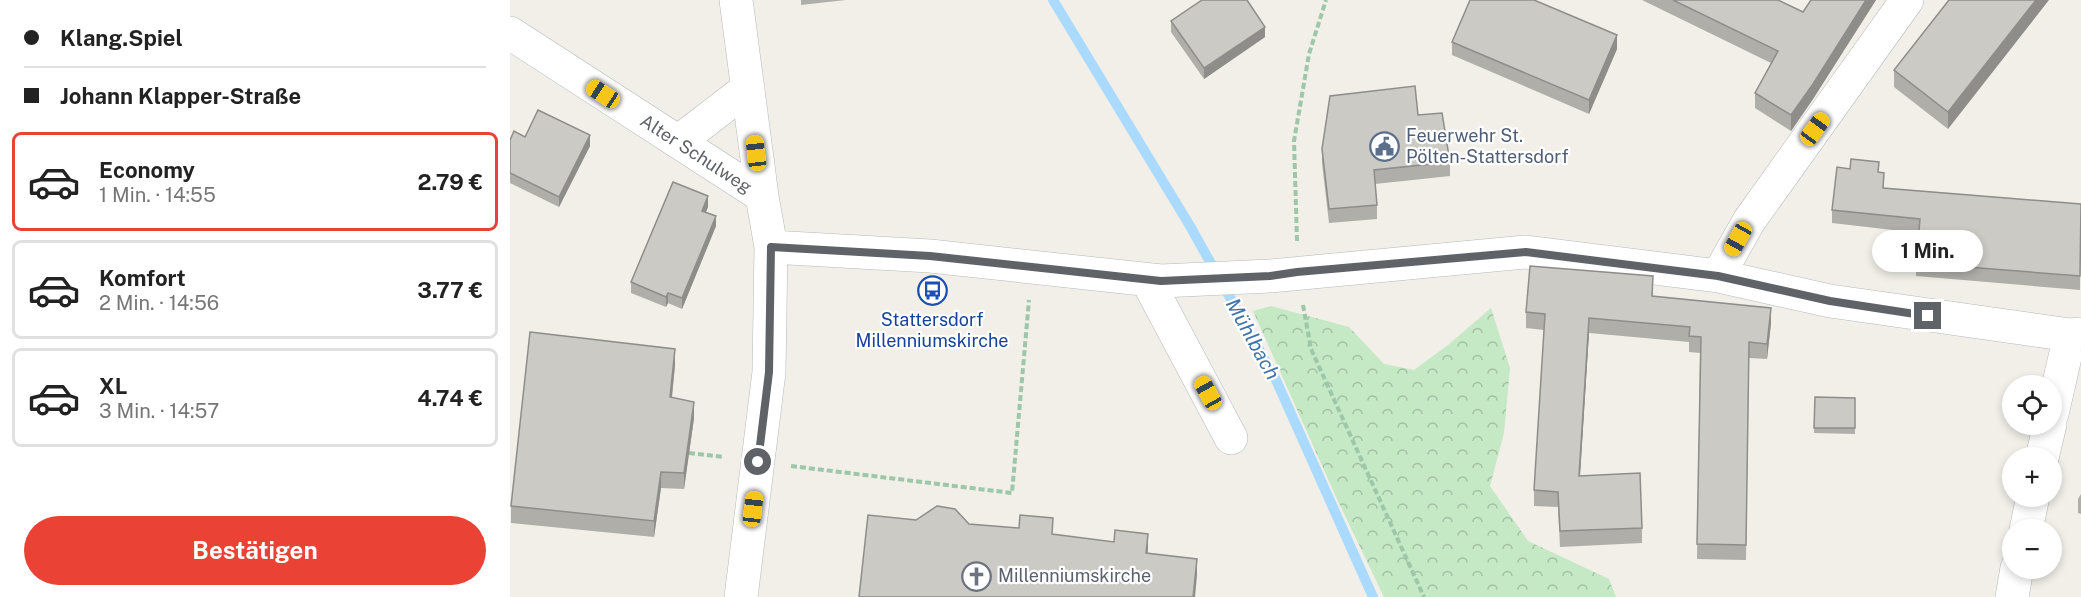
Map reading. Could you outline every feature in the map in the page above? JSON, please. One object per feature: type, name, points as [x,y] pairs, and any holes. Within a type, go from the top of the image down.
[{"type":"street","points":[[736,0],[771,247],[769,372],[741,597]]},
{"type":"street","points":[[1718,276],[1749,221],[1907,0]]},
{"type":"street","name":"Alter Schulweg","points":[[510,33],[762,196]]},
{"type":"street","points":[[678,142],[748,88]]},
{"type":"street","points":[[771,247],[930,256],[1154,281],[1270,276],[1526,252],[1718,276],[1830,301],[2075,334],[2062,379]]},
{"type":"street","points":[[1154,281],[1231,438]]},
{"type":"street","points":[[2012,597],[2015,579]]},
{"type":"path","points":[[758,462],[1012,493],[1032,268]]},
{"type":"green space","points":[[1271,306],[1349,327],[1384,364],[1414,370],[1448,345],[1491,308],[1510,368],[1504,433],[1490,486],[1528,541],[1609,579],[1616,597],[1384,597],[1336,497],[1253,311]]},
{"type":"building","points":[[1202,0],[1247,0],[1265,27],[1204,68],[1171,21]]},
{"type":"building","points":[[1470,0],[1534,0],[1617,35],[1589,100],[1452,42]]},
{"type":"building","points":[[1673,0],[1778,0],[1803,12],[1811,0],[1866,0],[1791,115],[1755,93],[1778,51]]},
{"type":"building","points":[[1949,0],[2036,0],[1948,112],[1894,70]]},
{"type":"building","name":"Feuerwehr St. Pölten-Stattersdorf","points":[[1415,86],[1418,115],[1442,113],[1450,162],[1374,170],[1377,205],[1329,209],[1322,149],[1330,96]]},
{"type":"building","points":[[538,110],[590,135],[559,197],[510,173],[510,140],[514,131],[525,137]]},
{"type":"building","points":[[1851,159],[1879,162],[1878,172],[1884,173],[1883,188],[2081,204],[2080,276],[1916,263],[1920,219],[1832,210],[1837,167],[1850,169]]},
{"type":"building","points":[[673,182],[708,196],[702,211],[716,216],[682,298],[668,293],[666,297],[631,282]]},
{"type":"building","points":[[1530,266],[1653,276],[1652,296],[1771,308],[1767,344],[1749,342],[1746,545],[1697,544],[1701,337],[1689,336],[1690,327],[1589,318],[1579,476],[1640,473],[1642,528],[1560,531],[1558,492],[1534,490],[1545,314],[1526,312]]},
{"type":"building","points":[[530,332],[675,349],[670,397],[694,402],[684,473],[661,472],[654,521],[511,506]]},
{"type":"building","points":[[1815,397],[1855,398],[1855,428],[1814,428]]},
{"type":"building","points":[[937,506],[955,509],[969,524],[1019,528],[1020,515],[1053,518],[1052,534],[1114,542],[1115,530],[1148,534],[1146,553],[1197,559],[1193,597],[859,597],[868,515],[916,520]]},
{"type":"waterway","name":"Mühlbach","points":[[1053,0],[1190,226],[1276,380],[1373,597]]},
{"type":"place","name":"Feuerwehr St. Pölten-Stattersdorf","points":[[1385,146]]},
{"type":"place","name":"Stattersdorf Millenniumskirche","points":[[932,291]]},
{"type":"place","name":"Millenniumskirche","points":[[977,576]]},
{"type":"route","points":[[758,462],[769,372],[771,247],[930,256],[1161,281],[1270,276],[1526,252],[1718,276],[1830,301],[1928,316]]}]
